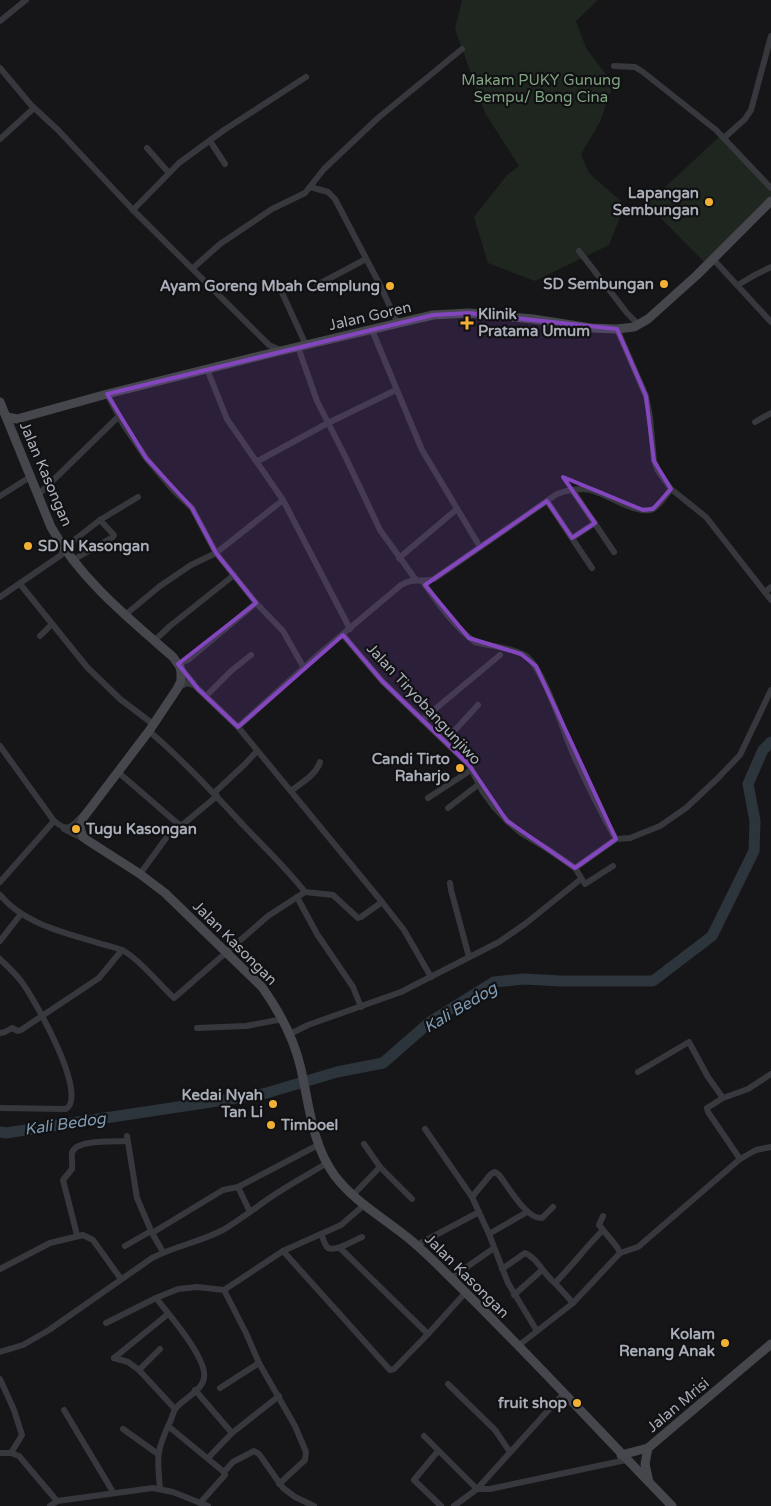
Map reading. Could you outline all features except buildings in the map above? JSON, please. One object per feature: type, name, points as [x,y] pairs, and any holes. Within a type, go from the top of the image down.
[{"type":"main road","name":"Jalan Goren","points":[[7,417],[17,419],[207,369],[433,315],[455,313],[532,319],[583,327],[617,329],[639,325],[713,259],[771,201]]},
{"type":"main road","name":"Jalan Kasongan","points":[[0,402],[51,527],[64,548],[96,587],[179,665]]},
{"type":"main road","points":[[11,427],[17,419]]},
{"type":"main road","points":[[87,840],[83,837],[80,828],[88,811],[151,728],[177,689],[181,676],[179,665]]},
{"type":"main road","name":"Jalan Kasongan","points":[[87,840],[140,874],[176,903],[262,987],[283,1019],[290,1034],[300,1064],[318,1145],[334,1175],[364,1205],[417,1245],[466,1292],[672,1506]]},
{"type":"main road","name":"Jalan Mrisi","points":[[648,1448],[771,1344]]},
{"type":"main road","points":[[623,1457],[648,1448]]},
{"type":"main road","points":[[648,1448],[645,1464],[649,1482]]},
{"type":"street","points":[[0,21],[26,0]]},
{"type":"street","points":[[724,138],[745,119],[751,110],[771,36]]},
{"type":"street","points":[[193,268],[220,244],[278,206],[305,193],[324,169],[378,118],[462,49]]},
{"type":"street","points":[[614,66],[635,67],[643,72],[724,138],[771,188]]},
{"type":"street","points":[[0,68],[34,108],[75,148],[133,210],[269,345],[281,351]]},
{"type":"street","points":[[133,210],[169,173],[224,130],[306,77]]},
{"type":"street","points":[[0,139],[34,108]]},
{"type":"street","points":[[210,141],[225,164]]},
{"type":"street","points":[[147,148],[169,173]]},
{"type":"street","points":[[310,187],[328,192],[335,199],[398,324]]},
{"type":"street","points":[[579,251],[627,313],[639,325]]},
{"type":"street","points":[[317,285],[366,259]]},
{"type":"street","points":[[713,259],[771,322]]},
{"type":"street","points":[[738,285],[771,267]]},
{"type":"street","points":[[278,284],[302,346],[317,401],[380,530],[399,558],[469,638],[475,642],[522,654],[536,666],[554,704],[574,755],[603,817],[616,839]]},
{"type":"street","points":[[617,329],[646,396],[654,461],[658,471],[671,489],[706,516],[771,600]]},
{"type":"street","points":[[372,330],[422,450],[480,546]]},
{"type":"street","points":[[265,355],[270,350],[269,345]]},
{"type":"street","points":[[207,369],[227,419],[258,461],[283,500],[350,630]]},
{"type":"street","points":[[258,461],[328,423],[396,390]]},
{"type":"street","points":[[107,394],[146,458],[174,492],[192,508],[216,553],[256,603],[283,630],[304,668]]},
{"type":"street","points":[[755,422],[771,413]]},
{"type":"street","points":[[38,495],[119,416]]},
{"type":"street","points":[[0,496],[30,477]]},
{"type":"street","points":[[238,727],[401,585],[408,581],[434,579],[441,575],[556,494],[565,490],[594,491],[623,504],[647,510],[653,509],[671,489]]},
{"type":"street","points":[[573,491],[614,552]]},
{"type":"street","points":[[0,598],[61,555],[64,548],[100,520],[138,497]]},
{"type":"street","points":[[125,615],[160,586],[188,567],[216,553],[283,500]]},
{"type":"street","points":[[547,501],[592,568]]},
{"type":"street","points":[[399,558],[457,508]]},
{"type":"street","points":[[73,560],[112,538],[114,535],[100,520]]},
{"type":"street","points":[[572,538],[594,523]]},
{"type":"street","points":[[154,641],[234,575]]},
{"type":"street","points":[[20,584],[87,667],[216,794],[286,868],[305,892],[333,896],[358,918],[382,902]]},
{"type":"street","points":[[765,592],[771,587]]},
{"type":"street","points":[[198,689],[179,665],[188,660],[256,603]]},
{"type":"street","points":[[40,636],[52,624]]},
{"type":"street","name":"Jalan Tiryobangunjiwo","points":[[342,635],[382,681],[445,741],[471,770],[494,807],[521,833],[575,868]]},
{"type":"street","points":[[206,696],[231,671],[251,655]]},
{"type":"street","points":[[422,720],[500,655]]},
{"type":"street","points":[[177,689],[183,684],[190,683],[238,727],[404,930],[431,977]]},
{"type":"street","points":[[613,866],[585,884],[575,868],[616,839],[630,838],[660,826],[686,808],[717,780],[740,755],[771,690]]},
{"type":"street","points":[[445,741],[478,705]]},
{"type":"street","points":[[0,746],[54,821],[63,828],[87,840]]},
{"type":"street","points":[[118,772],[182,826],[257,751]]},
{"type":"street","points":[[291,791],[313,774],[320,762]]},
{"type":"street","points":[[428,798],[471,770]]},
{"type":"street","points":[[448,808],[479,784]]},
{"type":"street","points":[[63,828],[69,828],[88,811]]},
{"type":"street","points":[[0,882],[54,821]]},
{"type":"street","points":[[140,874],[177,823]]},
{"type":"street","points":[[290,1034],[308,1025],[401,992],[499,942],[526,924],[581,879]]},
{"type":"street","points":[[450,883],[450,890],[469,957]]},
{"type":"street","points":[[0,895],[13,909],[56,930],[122,950],[174,998],[268,916],[305,892]]},
{"type":"street","points":[[298,897],[316,934],[353,988],[362,1007]]},
{"type":"street","points":[[0,941],[22,914]]},
{"type":"street","points":[[0,1032],[5,1032],[12,1028],[19,1031],[99,978],[122,950]]},
{"type":"street","points":[[0,959],[22,982],[43,1015],[68,1076],[71,1103],[66,1109],[0,1108]]},
{"type":"street","points":[[197,1028],[246,1026],[283,1019]]},
{"type":"street","points":[[638,1072],[690,1042],[708,1077],[723,1098]]},
{"type":"street","points":[[740,1159],[707,1110],[709,1106],[723,1098],[748,1089],[771,1074]]},
{"type":"street","points":[[425,1129],[472,1197],[514,1295],[537,1331]]},
{"type":"street","points":[[77,1235],[63,1180],[72,1169],[72,1153],[74,1148],[83,1144],[127,1138],[137,1198],[151,1232],[163,1252]]},
{"type":"street","points":[[364,1144],[380,1167],[412,1199]]},
{"type":"street","points":[[125,1246],[223,1190],[238,1187],[318,1145]]},
{"type":"street","points":[[518,1346],[573,1303],[620,1253],[638,1247],[740,1159],[761,1148],[771,1147]]},
{"type":"street","points":[[0,1352],[23,1345],[49,1330],[152,1258],[163,1252],[207,1238],[238,1221],[273,1196],[327,1163]]},
{"type":"street","points":[[353,1195],[380,1167]]},
{"type":"street","points":[[472,1197],[491,1174],[497,1172],[527,1212],[534,1217],[541,1219],[552,1207]]},
{"type":"street","points":[[238,1187],[250,1212]]},
{"type":"street","points":[[106,1323],[178,1289],[188,1287],[224,1290],[283,1251],[341,1225],[364,1205]]},
{"type":"street","points":[[417,1245],[479,1212]]},
{"type":"street","points":[[489,1234],[527,1212]]},
{"type":"street","points":[[603,1216],[599,1225],[620,1253]]},
{"type":"street","points":[[555,1283],[576,1262],[588,1245],[604,1230]]},
{"type":"street","points":[[321,1234],[328,1248],[340,1248],[362,1237]]},
{"type":"street","points":[[0,1269],[50,1243],[77,1235],[87,1235],[93,1240],[121,1280]]},
{"type":"street","points":[[340,1248],[428,1334]]},
{"type":"street","points":[[451,1278],[494,1248]]},
{"type":"street","points":[[283,1251],[390,1370],[428,1334],[466,1292]]},
{"type":"street","points":[[502,1269],[525,1253],[533,1258],[573,1303]]},
{"type":"street","points":[[514,1295],[542,1270]]},
{"type":"street","points":[[224,1290],[259,1363],[294,1426],[306,1455],[303,1462],[279,1484]]},
{"type":"street","points":[[156,1298],[195,1350],[204,1372],[204,1380],[175,1409],[168,1426],[158,1454],[160,1488]]},
{"type":"street","points":[[168,1314],[114,1358],[128,1362],[139,1370],[175,1409]]},
{"type":"street","points":[[139,1370],[160,1349]]},
{"type":"street","points":[[220,1388],[259,1363]]},
{"type":"street","points":[[0,1379],[14,1410],[22,1435],[11,1452]]},
{"type":"street","points":[[448,1384],[495,1430],[510,1452]]},
{"type":"street","points":[[195,1390],[232,1433]]},
{"type":"street","points":[[454,1506],[477,1489],[564,1393]]},
{"type":"street","points":[[208,1458],[232,1433],[278,1396]]},
{"type":"street","points":[[64,1410],[113,1492]]},
{"type":"street","points":[[168,1426],[224,1472]]},
{"type":"street","points":[[123,1429],[158,1454]]},
{"type":"street","points":[[424,1436],[477,1489],[499,1487],[623,1457]]},
{"type":"street","points":[[200,1503],[225,1475],[224,1472],[233,1462],[254,1451],[259,1454],[279,1484],[289,1493],[314,1506]]},
{"type":"street","points":[[438,1451],[414,1480],[441,1506]]},
{"type":"street","points":[[0,1453],[11,1452],[19,1456],[57,1501]]},
{"type":"street","points":[[50,1506],[57,1501],[113,1492],[160,1488],[208,1506]]},
{"type":"highlighted area","points":[[469,313],[617,329],[646,396],[654,461],[671,489],[653,509],[643,510],[563,477],[595,523],[572,538],[547,501],[425,585],[469,638],[521,654],[536,666],[616,839],[575,868],[507,821],[469,765],[382,681],[343,635],[238,727],[198,689],[178,664],[256,603],[216,553],[192,508],[146,458],[107,394],[433,315]]},
{"type":"green space","name":"Makam PUKY Gunung Sempu/ Bong Cina","points":[[462,0],[598,0],[576,21],[586,48],[613,84],[600,122],[581,154],[589,173],[625,205],[609,245],[535,281],[488,263],[474,217],[507,175],[519,166],[485,113],[455,29]]},
{"type":"green space","name":"Lapangan Sembungan","points":[[720,136],[771,191],[771,201],[708,266],[647,204]]},
{"type":"waterway","name":"Kali Bedog","points":[[0,1132],[6,1133],[263,1094],[337,1072],[383,1063],[430,1022],[494,982],[524,979],[653,981],[712,936],[754,851],[755,821],[748,784],[763,750],[771,742]]},
{"type":"place","name":"Lapangan Sembungan","points":[[709,202]]},
{"type":"place","name":"SD Sembungan","points":[[664,284]]},
{"type":"place","name":"Ayam Goreng Mbah Cemplung","points":[[390,286]]},
{"type":"place","name":"Klinik Pratama Umum","points":[[467,323]]},
{"type":"place","name":"SD N Kasongan","points":[[28,546]]},
{"type":"place","name":"Candi Tirto Raharjo","points":[[460,768]]},
{"type":"place","name":"Tugu Kasongan","points":[[76,829]]},
{"type":"place","name":"Kedai Nyah Tan Li","points":[[273,1104]]},
{"type":"place","name":"Timboel","points":[[271,1125]]},
{"type":"place","name":"Kolam Renang Anak","points":[[725,1343]]},
{"type":"place","name":"fruit shop","points":[[577,1403]]}]
